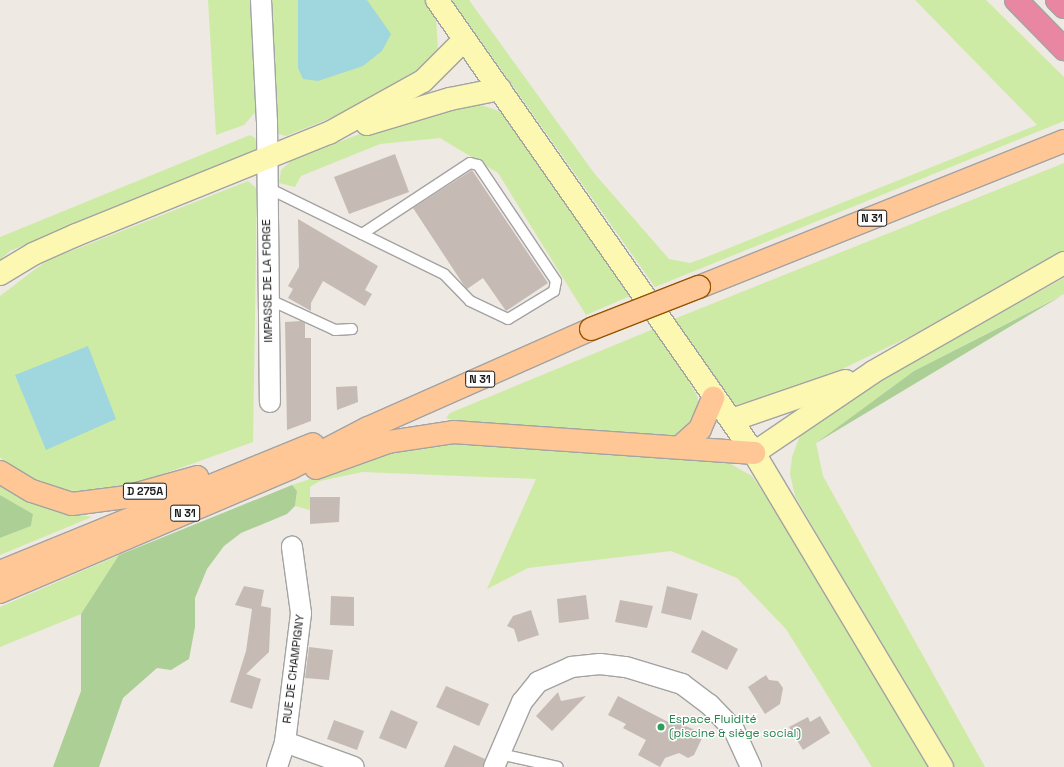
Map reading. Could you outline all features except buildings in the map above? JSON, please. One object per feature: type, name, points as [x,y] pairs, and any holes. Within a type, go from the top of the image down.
[{"type":"highway","points":[[1016,0],[1064,49]]},
{"type":"highway","points":[[1057,0],[1064,7]]},
{"type":"main road","name":"N 31","points":[[0,592],[291,468],[368,428],[592,329],[1054,145]]},
{"type":"main road","points":[[680,447],[700,429],[713,398]]},
{"type":"main road","name":"N 31","points":[[0,572],[293,450],[368,428]]},
{"type":"main road","points":[[164,522],[388,442],[419,436],[453,432],[754,453]]},
{"type":"main road","name":"D 275A","points":[[0,472],[32,491],[78,504],[126,497],[293,450]]},
{"type":"street","name":"IMPASSE DE LA FORGE","points":[[261,0],[266,159],[270,402]]},
{"type":"street","points":[[437,0],[464,40],[620,257],[713,398],[732,420],[754,453],[942,767]]},
{"type":"street","points":[[0,274],[33,254],[76,234],[329,133],[424,81],[464,40]]},
{"type":"street","points":[[329,133],[450,99],[500,89]]},
{"type":"street","points":[[754,453],[873,372],[1064,262]]},
{"type":"street","points":[[732,420],[873,372]]},
{"type":"street","name":"RUE DE CHAMPIGNY","points":[[277,767],[285,742],[301,613],[292,547]]},
{"type":"street","points":[[497,760],[522,702],[538,682],[571,667],[600,664],[633,668],[682,684],[709,704],[734,730],[751,767]]},
{"type":"street","points":[[285,742],[354,767]]},
{"type":"lane","points":[[266,187],[362,234],[444,274],[470,301],[508,319],[554,291],[556,281],[478,165],[470,163],[362,234]]},
{"type":"lane","points":[[268,299],[335,330],[352,329]]},
{"type":"lane","points":[[497,760],[558,767]]},
{"type":"green space","points":[[208,0],[252,0],[257,110],[244,125],[216,135]]},
{"type":"green space","points":[[270,0],[426,0],[436,17],[438,51],[398,91],[286,136],[275,133]]},
{"type":"green space","points":[[452,0],[469,0],[594,173],[669,259],[690,263],[1037,125],[915,0],[986,0],[1064,77],[1064,121],[655,287]]},
{"type":"green space","points":[[481,105],[502,112],[511,121],[630,296],[586,315],[498,173],[440,138],[380,144],[301,176],[295,187],[279,183],[281,170],[291,161],[354,136],[449,108]]},
{"type":"green space","points":[[250,135],[255,138],[258,148],[249,155],[10,251],[0,260],[0,237]]},
{"type":"green space","points":[[1064,163],[1064,252],[911,336],[815,382],[736,405],[725,396],[674,319]]},
{"type":"green space","points":[[248,181],[257,189],[253,442],[110,493],[60,490],[17,474],[0,457],[0,296],[46,261]]},
{"type":"green space","points":[[1064,278],[1064,294],[914,371],[816,443],[823,476],[985,767],[952,767],[795,496],[790,474],[792,457],[801,433],[912,362]]},
{"type":"green space","points":[[1061,296],[816,443],[914,371]]},
{"type":"green space","points":[[656,328],[697,395],[701,413],[679,436],[636,439],[467,425],[446,418],[450,413]]},
{"type":"green space","points":[[471,442],[727,462],[752,476],[796,540],[930,767],[872,767],[786,629],[737,578],[671,551],[528,568],[487,589],[536,479],[362,472],[320,481],[310,487],[310,510],[295,506],[297,491],[292,485],[393,452]]},
{"type":"green space","points":[[0,479],[64,512],[92,517],[0,555],[0,538],[31,526],[33,514],[0,495]]},
{"type":"green space","points":[[292,485],[297,491],[295,506],[287,514],[241,533],[224,546],[207,569],[195,598],[195,627],[189,659],[171,670],[157,668],[123,698],[99,767],[53,767],[81,691],[81,614],[119,555]]},
{"type":"green space","points":[[0,495],[33,514],[31,526],[0,538]]},
{"type":"green space","points":[[119,555],[81,614],[0,647],[0,607]]},
{"type":"water","points":[[298,0],[367,0],[391,34],[382,51],[363,66],[318,81],[303,79],[298,68]]},
{"type":"water","points":[[88,346],[116,419],[46,450],[15,375]]},
{"type":"place","name":"Espace Fluidité (piscine & siège social)","points":[[661,727]]}]
